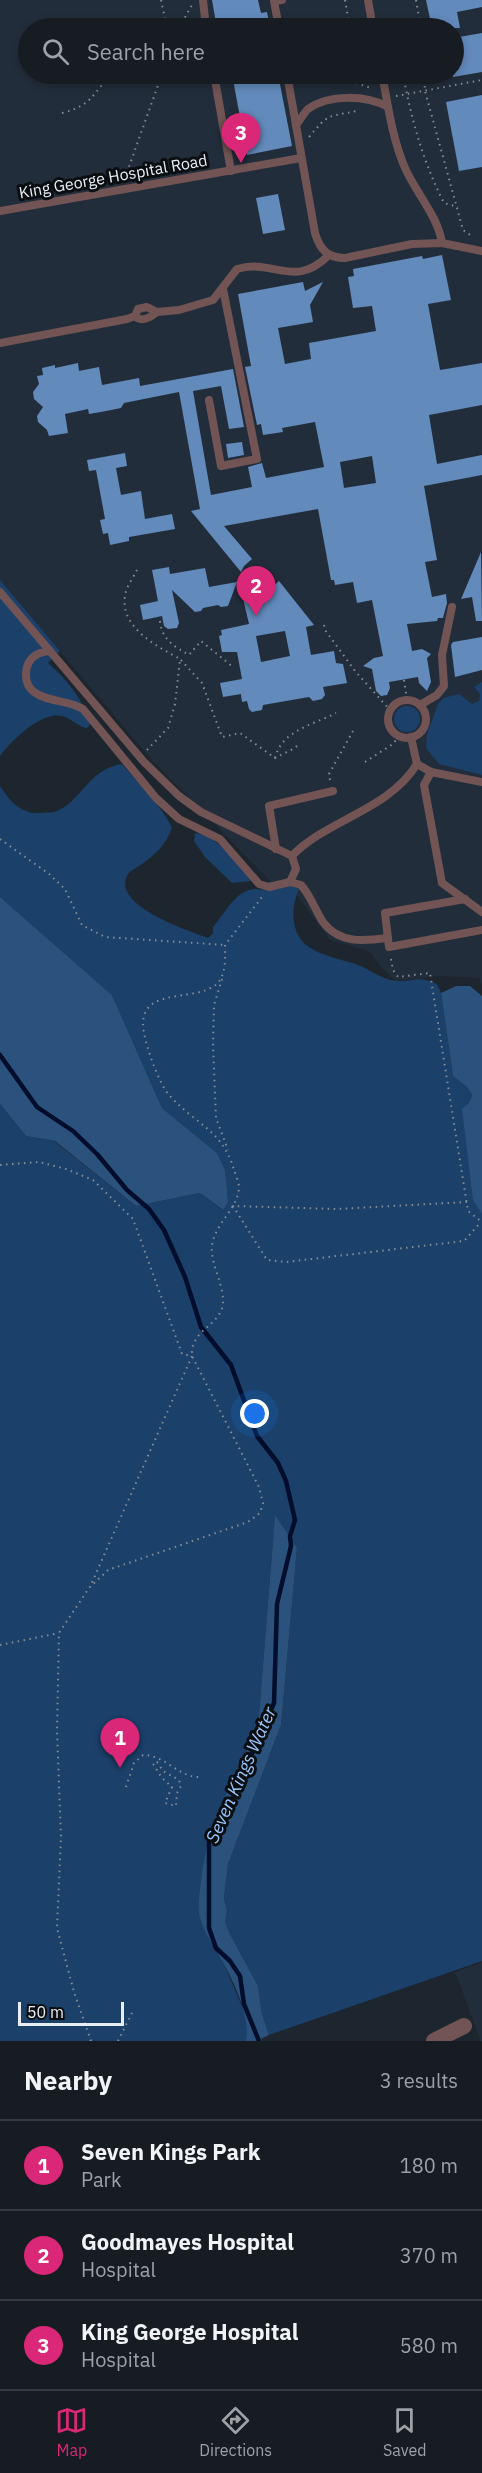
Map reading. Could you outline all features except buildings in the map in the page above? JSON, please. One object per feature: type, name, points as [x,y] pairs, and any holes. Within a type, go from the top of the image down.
[{"type":"street","points":[[435,2041],[464,2026]]},
{"type":"lane","points":[[195,0],[202,10]]},
{"type":"lane","points":[[202,0],[204,18]]},
{"type":"lane","points":[[277,18],[274,2],[282,0]]},
{"type":"lane","points":[[368,0],[371,18]]},
{"type":"lane","name":"King George Hospital Road","points":[[216,84],[231,171]]},
{"type":"lane","points":[[289,84],[315,233],[319,245],[329,255],[334,258],[345,258],[412,244],[442,243],[482,251]]},
{"type":"lane","points":[[384,84],[397,147],[406,170],[436,224],[442,243]]},
{"type":"lane","points":[[296,125],[307,110],[320,104],[361,97],[388,107]]},
{"type":"lane","name":"King George Hospital Road","points":[[0,211],[301,158]]},
{"type":"lane","points":[[0,343],[135,316],[138,309],[147,307],[157,312],[179,310],[209,302],[223,289],[237,269],[261,266],[289,273],[318,266],[329,255]]},
{"type":"lane","points":[[209,400],[221,466],[257,459],[223,289]]},
{"type":"lane","points":[[0,592],[140,757],[178,796],[201,812],[276,849],[284,850],[292,856],[296,869],[290,882]]},
{"type":"lane","points":[[420,705],[437,695],[444,686],[442,655],[452,607]]},
{"type":"lane","points":[[50,651],[38,653],[32,658],[26,672],[26,682],[32,691],[75,704],[83,709],[156,798],[179,819],[220,839],[259,884],[269,887],[290,882],[301,885],[323,921],[336,935],[360,941],[389,942],[482,930]]},
{"type":"lane","points":[[407,700],[420,705],[426,715],[425,727],[411,737],[399,736],[390,728],[388,716],[397,703],[407,700]]},
{"type":"lane","points":[[292,856],[302,846],[361,813],[410,776],[417,764],[411,737]]},
{"type":"lane","points":[[417,764],[431,771],[482,782]]},
{"type":"lane","points":[[431,771],[424,785],[442,883],[482,912]]},
{"type":"lane","points":[[276,849],[269,806],[333,791]]},
{"type":"lane","points":[[389,942],[385,913],[465,899]]},
{"type":"path","points":[[161,0],[165,18]]},
{"type":"path","points":[[185,18],[195,0]]},
{"type":"path","points":[[345,0],[348,18]]},
{"type":"path","points":[[416,0],[419,18]]},
{"type":"path","points":[[464,83],[482,80]]},
{"type":"path","points":[[62,113],[79,109],[91,100],[103,84]]},
{"type":"path","points":[[125,189],[124,181],[158,84]]},
{"type":"path","points":[[359,84],[395,96],[461,84]]},
{"type":"path","points":[[405,84],[411,114],[432,180],[444,203],[458,207]]},
{"type":"path","points":[[425,84],[463,230],[477,239]]},
{"type":"path","points":[[164,165],[165,174]]},
{"type":"path","points":[[137,570],[125,594],[129,619],[136,630],[180,659],[202,683],[222,737],[240,733],[275,758]]},
{"type":"path","points":[[160,621],[161,632],[169,642],[189,655],[201,641],[234,667]]},
{"type":"path","points":[[324,626],[355,671],[390,710]]},
{"type":"path","points":[[140,757],[168,728],[175,704],[180,659]]},
{"type":"path","points":[[404,680],[407,700]]},
{"type":"path","points":[[275,758],[277,750],[289,735],[336,713]]},
{"type":"path","points":[[333,791],[329,774],[353,731]]},
{"type":"path","points":[[365,762],[393,744],[399,736]]},
{"type":"path","points":[[275,758],[295,748],[300,742]]},
{"type":"path","points":[[0,839],[49,874],[64,890],[82,925],[105,937],[225,945]]},
{"type":"path","points":[[91,2041],[74,1992],[57,1928],[61,1837],[57,1731],[59,1633],[89,1588],[192,1356],[194,1344],[199,1336],[213,1324],[224,1304],[212,1246],[218,1225],[233,1206],[239,1187],[216,1118],[214,1005],[225,965],[225,945],[269,887]]},
{"type":"path","points":[[233,1206],[267,1260],[286,1262],[464,1241],[482,1222],[468,1211],[430,972],[398,977],[393,969],[389,942]]},
{"type":"path","points":[[222,979],[210,990],[157,1001],[147,1011],[143,1023],[160,1081],[169,1096],[210,1129],[229,1153]]},
{"type":"path","points":[[0,1165],[39,1162],[66,1169],[93,1180],[133,1219],[182,1354],[192,1356]]},
{"type":"path","points":[[233,1206],[337,1209],[467,1202]]},
{"type":"path","points":[[89,1588],[108,1570],[248,1522],[260,1513],[263,1503],[259,1487],[192,1356]]},
{"type":"path","points":[[0,1645],[59,1633]]},
{"type":"path","points":[[126,1787],[134,1763],[143,1755],[153,1755],[184,1773],[199,1777]]},
{"type":"path","points":[[157,1762],[162,1771],[179,1780],[182,1786],[177,1793],[176,1806],[165,1803],[172,1787],[156,1771],[153,1764],[157,1762]]},
{"type":"path","points":[[118,2041],[133,2011]]},
{"type":"shaded area","points":[[0,0],[482,0],[482,984],[479,978],[440,976],[396,981],[369,951],[330,940],[296,894],[278,889],[151,759],[0,580]]},
{"type":"shaded area","points":[[0,580],[60,651],[48,663],[74,690],[90,724],[87,728],[62,716],[45,718],[27,728],[0,756]]},
{"type":"shaded area","points":[[482,682],[482,775],[439,764],[426,748],[427,734],[438,704],[443,698],[459,694],[472,704],[479,701],[480,694],[474,687]]},
{"type":"shaded area","points":[[407,706],[416,710],[420,719],[416,728],[407,732],[398,728],[394,719],[398,710]]},
{"type":"shaded area","points":[[122,764],[156,803],[172,828],[159,850],[128,874],[125,885],[130,896],[140,906],[169,923],[208,938],[228,907],[246,891],[263,890],[270,881],[278,889],[289,885],[299,889],[293,910],[295,926],[306,945],[331,957],[358,965],[386,979],[403,981],[420,979],[437,984],[441,993],[453,1076],[467,1087],[472,1095],[469,1103],[482,1214],[482,1961],[269,2035],[262,2014],[258,1986],[225,1922],[227,1910],[224,1899],[228,1864],[281,1725],[297,1548],[275,1516],[258,1727],[211,1826],[213,1948],[221,1957],[244,2011],[262,2041],[0,2041],[0,1104],[26,1136],[54,1141],[136,1206],[200,1193],[222,1210],[228,1202],[225,1170],[217,1153],[162,1108],[112,995],[0,897],[0,786],[21,809],[33,813],[52,812],[71,802],[100,772]]},
{"type":"shaded area","points":[[195,833],[212,839],[219,845],[234,859],[251,881],[232,883],[205,857],[194,841]]},
{"type":"shaded area","points":[[0,897],[112,995],[162,1108],[217,1153],[225,1170],[227,1188],[228,1202],[223,1210],[200,1193],[136,1206],[55,1141],[26,1136],[0,1104]]},
{"type":"shaded area","points":[[456,986],[470,986],[482,996],[482,1214],[473,1200],[462,1109],[469,1103],[472,1095],[467,1087],[453,1076],[441,993]]},
{"type":"shaded area","points":[[275,1515],[297,1548],[281,1725],[228,1864],[224,1899],[227,1910],[225,1922],[258,1986],[262,2014],[269,2035],[261,2039],[262,2041],[246,2041],[246,2021],[240,1999],[231,1977],[208,1937],[199,1913],[199,1906],[211,1826],[258,1727]]},
{"type":"shaded area","points":[[482,1962],[482,2041],[481,2041],[455,1972]]},
{"type":"waterway","name":"Seven Kings Water","points":[[0,1055],[37,1107],[73,1131],[97,1154],[127,1190],[149,1209],[164,1230],[185,1277],[201,1327],[231,1365],[257,1436],[278,1463],[286,1481],[295,1520],[277,1604],[274,1703],[231,1802],[217,1823],[209,1841],[209,1928],[216,1948],[230,1961],[240,1976],[244,2004],[259,2041]]},
{"type":"place","name":"King George Hospital","points":[[241,163]]},
{"type":"place","name":"Goodmayes Hospital","points":[[256,616]]},
{"type":"place","name":"Seven Kings Park","points":[[120,1768]]}]
